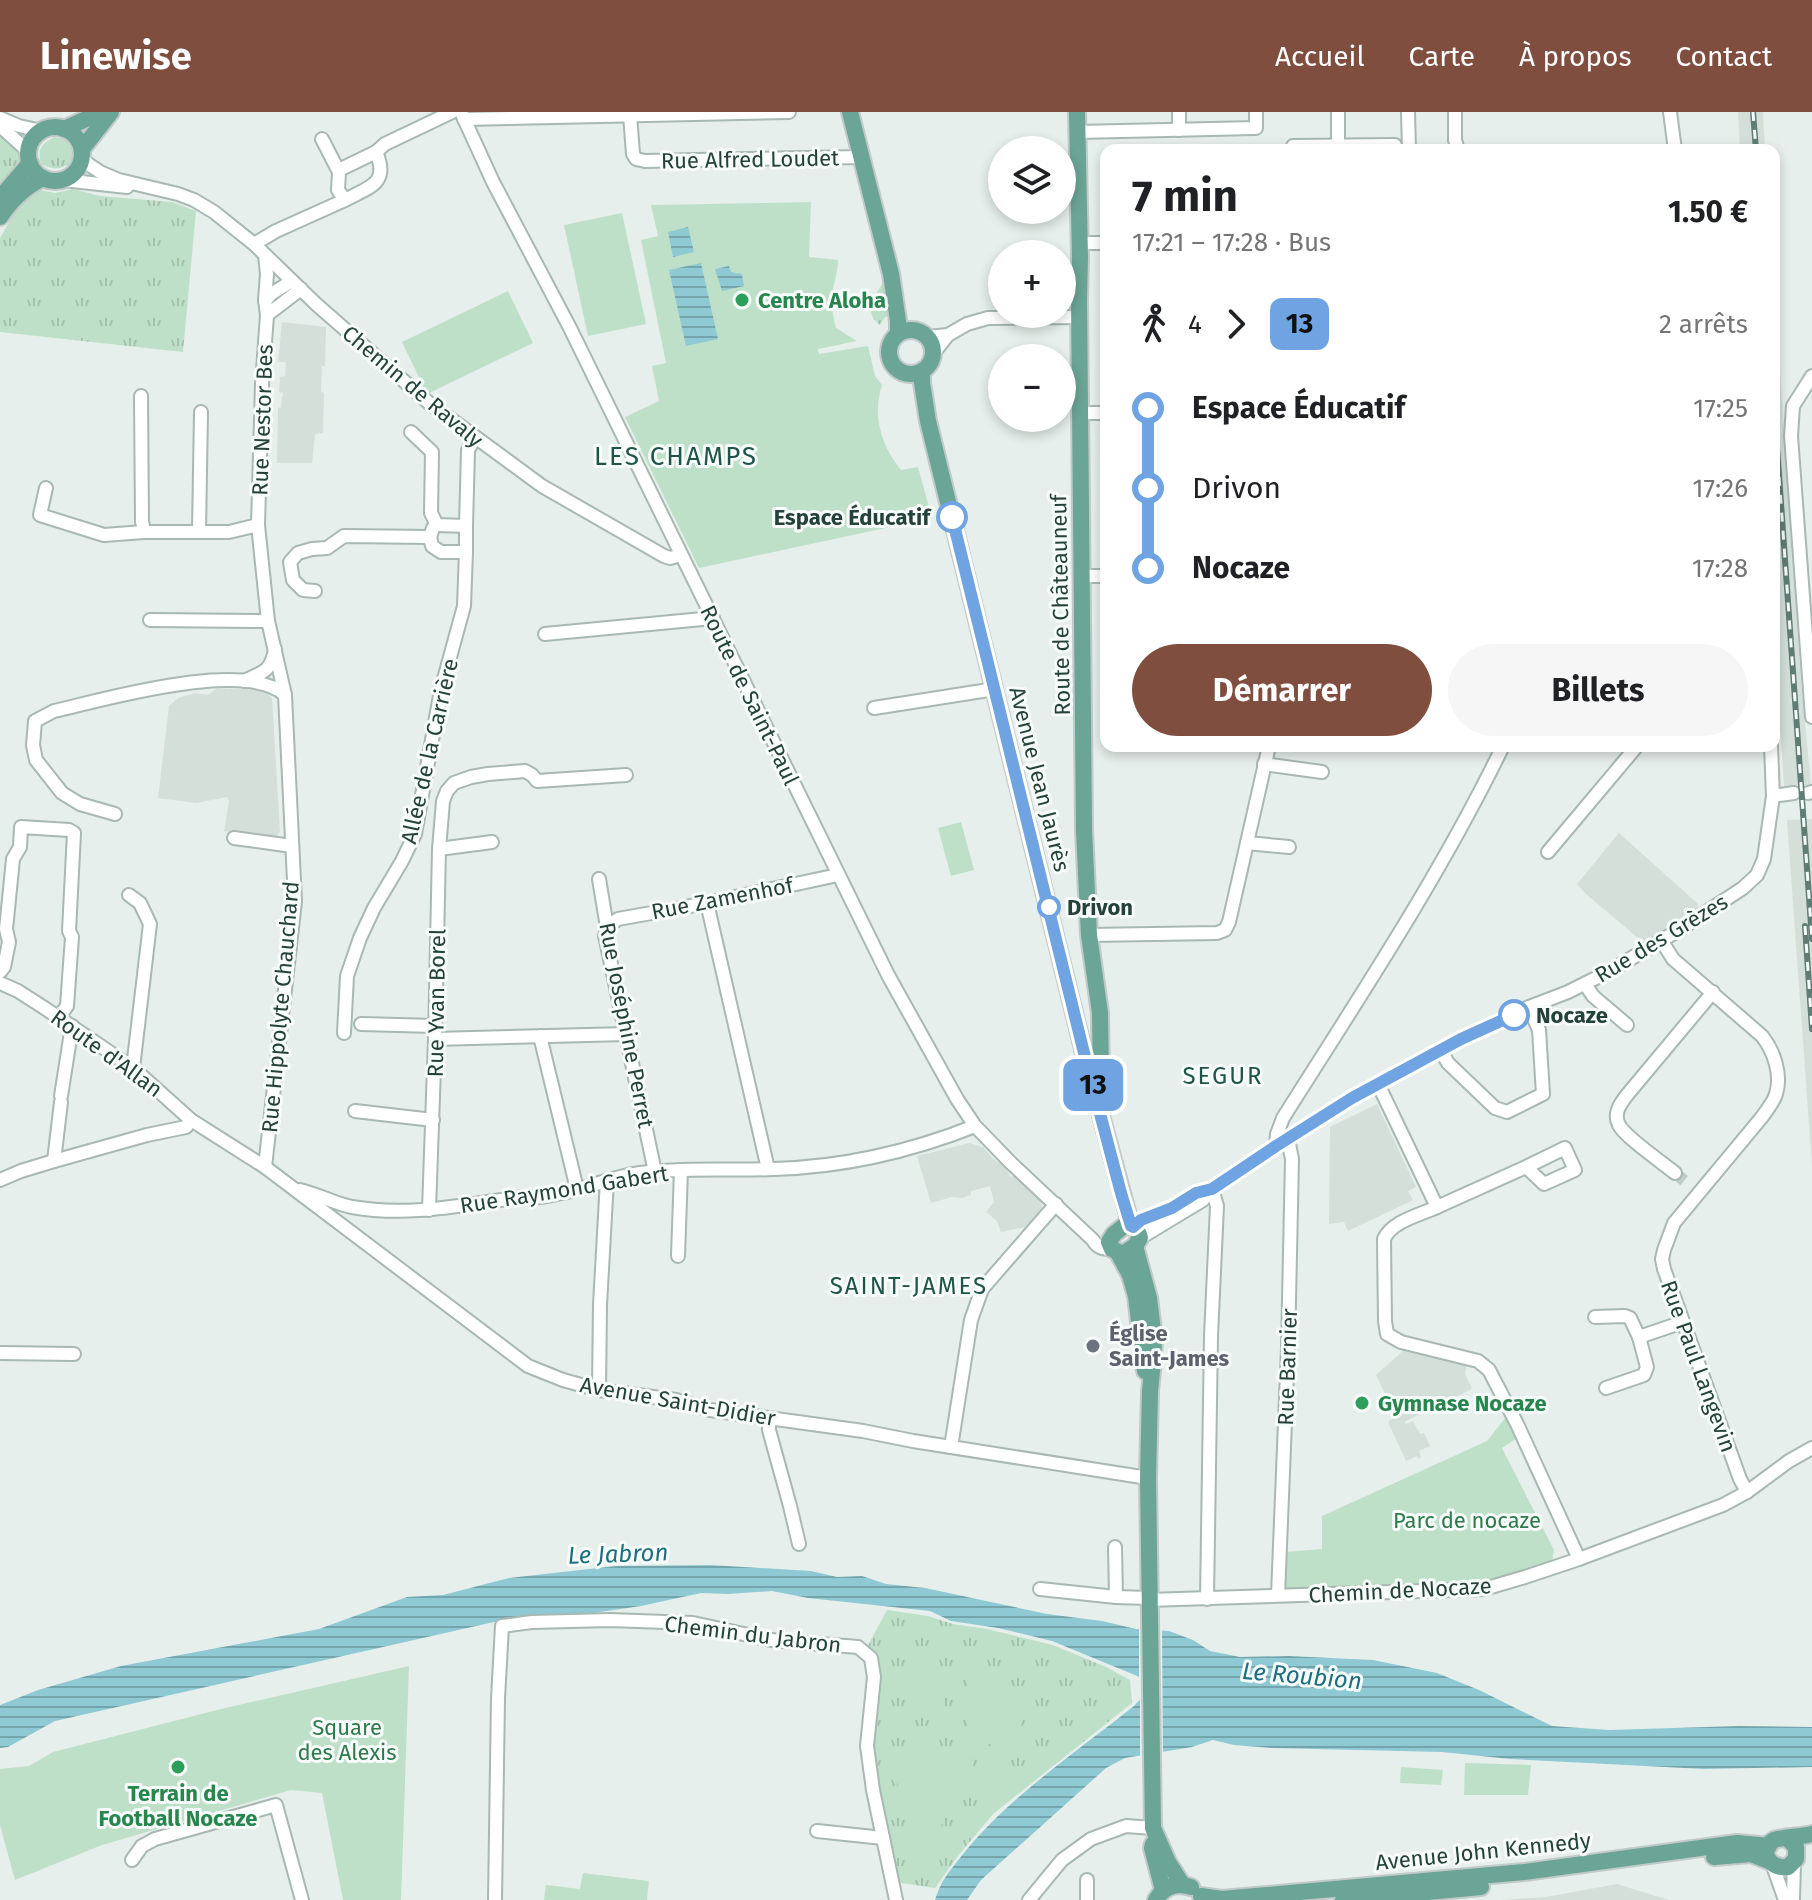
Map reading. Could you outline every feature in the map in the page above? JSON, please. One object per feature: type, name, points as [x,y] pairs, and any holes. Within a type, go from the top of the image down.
[{"type":"main road","points":[[850,112],[891,274],[898,321],[932,348],[931,361],[915,372],[897,369],[890,358],[890,345],[912,334]]},
{"type":"main road","name":"Route de Châteauneuf","points":[[1077,112],[1084,830],[1089,935],[1100,1013],[1101,1082],[1096,1096]]},
{"type":"main road","points":[[64,129],[102,113]]},
{"type":"main road","points":[[29,158],[33,169],[43,178],[63,180],[77,171],[82,153],[102,113]]},
{"type":"main road","points":[[0,198],[29,158],[35,136],[42,131],[64,129],[74,134],[82,153]]},
{"type":"main road","points":[[0,217],[16,196],[43,178]]},
{"type":"main road","name":"Avenue Jean Jaurès","points":[[915,372],[1121,1193],[1130,1275],[1141,1326],[1143,1364],[1150,1391],[1148,1599],[1151,1804],[1152,1848],[1159,1895]]},
{"type":"main road","points":[[1154,1832],[1182,1884]]},
{"type":"main road","points":[[1793,1852],[1775,1840],[1770,1857],[1784,1868],[1793,1852],[1812,1834]]},
{"type":"main road","name":"Avenue John Kennedy","points":[[1202,1898],[1222,1899],[1524,1872],[1737,1843],[1770,1857]]},
{"type":"main road","points":[[1793,1852],[1812,1844]]},
{"type":"main road","name":"Avenue John Kennedy","points":[[1343,1900],[1525,1882],[1726,1855],[1770,1857]]},
{"type":"main road","points":[[1159,1895],[1168,1887],[1182,1884],[1197,1890],[1202,1898]]},
{"type":"street","points":[[339,172],[385,144],[452,112]]},
{"type":"street","points":[[463,115],[789,112]]},
{"type":"street","points":[[1179,112],[1179,130]]},
{"type":"street","points":[[1077,132],[1256,128],[1256,112]]},
{"type":"street","points":[[1338,112],[1338,144]]},
{"type":"street","points":[[1408,112],[1409,144]]},
{"type":"street","points":[[1455,112],[1456,144]]},
{"type":"street","points":[[1670,112],[1674,144]]},
{"type":"street","name":"Route de Saint-Paul","points":[[463,115],[493,182],[570,328],[888,975],[957,1099],[975,1126],[1082,1232],[1093,1240],[1125,1238]]},
{"type":"street","name":"Rue Alfred Loudet","points":[[630,115],[633,154],[636,159],[645,161],[862,157]]},
{"type":"street","points":[[0,118],[42,131]]},
{"type":"street","points":[[0,126],[29,158]]},
{"type":"street","points":[[322,139],[339,172],[338,190],[345,200]]},
{"type":"street","points":[[254,244],[374,185],[381,175],[376,152]]},
{"type":"street","name":"Chemin de Ravaly","points":[[82,153],[88,164],[109,176],[162,189],[194,200],[214,212],[254,244],[429,403],[475,438],[542,486],[637,541],[670,558],[681,555]]},
{"type":"street","name":"Chemin de Ravaly","points":[[63,180],[162,189]]},
{"type":"street","points":[[1080,243],[1100,243]]},
{"type":"street","name":"Rue Nestor Bes","points":[[258,525],[267,274],[265,255]]},
{"type":"street","points":[[266,308],[271,294],[296,285]]},
{"type":"street","points":[[932,355],[948,335],[967,324],[988,318],[1079,317]]},
{"type":"street","points":[[912,334],[948,335]]},
{"type":"street","points":[[1812,376],[1793,406],[1791,436],[1812,717]]},
{"type":"street","points":[[141,396],[144,532]]},
{"type":"street","points":[[199,531],[201,412]]},
{"type":"street","points":[[1080,413],[1100,413]]},
{"type":"street","points":[[411,432],[432,452],[432,546],[441,552],[466,552]]},
{"type":"street","name":"Allée de la Carrière","points":[[344,1033],[347,976],[360,938],[415,834],[441,690],[464,606],[468,450],[475,438]]},
{"type":"street","points":[[46,488],[40,515],[104,535],[229,532],[258,525]]},
{"type":"street","name":"Rue Hippolyte Chauchard","points":[[258,525],[268,621],[285,695],[295,901],[265,1167]]},
{"type":"street","points":[[315,591],[303,590],[293,580],[290,562],[298,553],[327,548],[344,536],[466,526]]},
{"type":"street","points":[[1082,576],[1100,576]]},
{"type":"street","points":[[545,634],[713,618]]},
{"type":"street","points":[[150,620],[268,621]]},
{"type":"street","points":[[244,681],[267,670],[273,659],[274,643]]},
{"type":"street","points":[[115,814],[80,804],[62,793],[36,760],[33,745],[35,721],[54,711],[202,680],[269,685],[285,695]]},
{"type":"street","points":[[874,708],[995,689]]},
{"type":"street","points":[[1089,935],[1191,934],[1225,930],[1267,752]]},
{"type":"street","points":[[1282,1142],[1277,1134],[1283,1118],[1400,933],[1459,833],[1500,752]]},
{"type":"street","points":[[1548,852],[1632,752]]},
{"type":"street","points":[[1771,752],[1773,796],[1805,793]]},
{"type":"street","points":[[1264,764],[1322,772]]},
{"type":"street","name":"Rue Yvan Borel","points":[[429,1210],[439,849],[443,801],[447,791],[454,783],[488,774],[525,771],[537,781],[626,775]]},
{"type":"street","name":"Rue des Grèzes","points":[[1125,1238],[1203,1200],[1212,1189],[1282,1142],[1378,1084],[1461,1039],[1585,984],[1679,930],[1743,888],[1757,875],[1764,859],[1773,796]]},
{"type":"street","points":[[0,972],[9,942],[6,929],[13,859],[20,847],[21,827],[69,830],[74,833],[69,931],[72,937],[67,1006],[59,1017]]},
{"type":"street","points":[[234,838],[292,846]]},
{"type":"street","points":[[439,849],[492,842]]},
{"type":"street","points":[[1247,843],[1289,847]]},
{"type":"street","name":"Rue Zamenhof","points":[[607,927],[618,919],[838,875]]},
{"type":"street","name":"Rue Joséphine Perret","points":[[599,879],[607,927],[605,936],[655,1172]]},
{"type":"street","points":[[129,895],[140,903],[150,924],[133,1068]]},
{"type":"street","points":[[707,903],[768,1169]]},
{"type":"street","name":"Rue Paul Langevin","points":[[1661,940],[1673,959],[1762,1036],[1775,1061],[1778,1090],[1774,1099],[1762,1117],[1694,1189],[1667,1238],[1662,1259],[1747,1492]]},
{"type":"street","name":"Route d'Allan","points":[[0,972],[18,991]]},
{"type":"street","name":"Route d'Allan","points":[[0,983],[59,1017],[133,1068],[191,1120]]},
{"type":"street","points":[[1585,984],[1593,996],[1627,1025]]},
{"type":"street","points":[[1675,1173],[1620,1127],[1618,1109],[1713,992]]},
{"type":"street","points":[[1441,1051],[1448,1063],[1495,1108],[1507,1112],[1543,1094],[1539,1030],[1529,1007]]},
{"type":"street","points":[[361,1024],[435,1032],[540,1036],[627,1034]]},
{"type":"street","points":[[54,1161],[72,1026]]},
{"type":"street","points":[[540,1036],[577,1189]]},
{"type":"street","points":[[1378,1084],[1437,1207]]},
{"type":"street","points":[[355,1111],[433,1120]]},
{"type":"street","points":[[0,1180],[54,1161],[186,1127],[191,1120]]},
{"type":"street","name":"Avenue Saint-Didier","points":[[191,1120],[265,1167],[528,1366],[563,1380],[599,1390],[676,1400],[710,1410],[863,1431],[1148,1478]]},
{"type":"street","name":"Rue Raymond Gabert","points":[[293,1189],[350,1207],[429,1210],[519,1197],[540,1197],[640,1173],[768,1169],[850,1162],[932,1143],[975,1126]]},
{"type":"street","name":"Rue Barnier","points":[[1278,1595],[1292,1159],[1282,1142]]},
{"type":"street","points":[[1526,1167],[1394,1226],[1387,1232],[1384,1239],[1384,1317],[1387,1334],[1401,1342],[1478,1361],[1489,1370],[1579,1559]]},
{"type":"street","points":[[678,1256],[681,1170]]},
{"type":"street","points":[[599,1390],[607,1180]]},
{"type":"street","points":[[1207,1599],[1211,1336],[1217,1206],[1212,1189]]},
{"type":"street","points":[[951,1447],[971,1320],[982,1289],[1056,1204]]},
{"type":"street","points":[[324,1212],[350,1207]]},
{"type":"street","points":[[1595,1317],[1630,1318],[1647,1367],[1644,1375],[1606,1388]]},
{"type":"street","points":[[1639,1337],[1683,1322]]},
{"type":"street","points":[[0,1353],[74,1354]]},
{"type":"street","points":[[769,1418],[769,1430],[799,1544]]},
{"type":"street","name":"Chemin de Nocaze","points":[[1040,1589],[1148,1599],[1207,1599],[1484,1589],[1579,1559],[1723,1505],[1812,1448]]},
{"type":"street","points":[[1115,1547],[1116,1597]]},
{"type":"street","name":"Chemin du Jabron","points":[[495,1900],[502,1626],[610,1620],[693,1623],[779,1641],[858,1647],[871,1658],[874,1677],[867,1746],[896,1900]]},
{"type":"street","points":[[132,1860],[142,1846],[155,1839],[276,1805],[302,1900]]},
{"type":"street","points":[[1029,1900],[1062,1860],[1091,1839],[1126,1826],[1154,1832]]},
{"type":"street","points":[[817,1831],[882,1836]]},
{"type":"street","points":[[1793,1852],[1793,1900]]},
{"type":"street","points":[[1770,1857],[1785,1900]]},
{"type":"street","points":[[1087,1880],[1087,1900]]},
{"type":"shaded area","points":[[1738,112],[1763,112],[1765,144],[1740,144]]},
{"type":"shaded area","points":[[282,322],[326,327],[321,392],[324,393],[323,433],[315,434],[312,463],[277,463],[278,408],[281,408],[283,396],[279,392],[280,377],[285,376],[286,362],[278,362]]},
{"type":"shaded area","points":[[1780,370],[1811,785],[1784,786],[1780,728]]},
{"type":"shaded area","points":[[216,689],[256,689],[265,691],[272,698],[280,832],[276,837],[224,831],[227,797],[196,803],[158,798],[169,706],[178,698],[196,693],[208,695]]},
{"type":"shaded area","points":[[1812,819],[1812,1166],[1787,820]]},
{"type":"shaded area","points":[[1619,833],[1698,904],[1697,910],[1646,941],[1637,937],[1577,884]]},
{"type":"shaded area","points":[[1377,1104],[1416,1187],[1408,1191],[1413,1200],[1348,1231],[1344,1222],[1329,1224],[1330,1127]]},
{"type":"shaded area","points":[[969,1143],[983,1147],[994,1160],[1004,1164],[1011,1178],[1014,1174],[1041,1201],[1042,1209],[1026,1227],[1001,1232],[997,1221],[986,1212],[994,1202],[990,1186],[971,1191],[971,1195],[962,1198],[952,1197],[931,1203],[917,1156]]},
{"type":"shaded area","points":[[1405,1349],[1467,1365],[1465,1374],[1472,1389],[1404,1422],[1413,1421],[1430,1446],[1419,1451],[1419,1459],[1417,1456],[1406,1461],[1388,1422],[1396,1416],[1376,1375]]},
{"type":"shaded area","points":[[1617,1884],[1669,1900],[1502,1900],[1546,1897]]},
{"type":"green space","points":[[0,135],[21,154],[19,167],[0,187]]},
{"type":"green space","points":[[54,137],[66,140],[73,151],[71,163],[60,168],[41,164],[40,159],[41,148]]},
{"type":"green space","points":[[73,189],[100,196],[172,202],[196,211],[183,352],[0,332],[0,238],[25,199],[40,190],[55,193]]},
{"type":"green space","points":[[811,202],[809,257],[838,260],[832,298],[835,324],[836,328],[857,341],[818,349],[819,354],[868,346],[875,376],[882,385],[878,408],[880,430],[888,451],[901,470],[918,467],[932,518],[699,568],[625,417],[659,401],[652,366],[666,363],[641,240],[658,236],[651,205]]},
{"type":"green space","points":[[622,213],[646,324],[588,336],[564,225]]},
{"type":"green space","points":[[884,281],[892,315],[885,317],[880,325],[871,309]]},
{"type":"green space","points":[[508,291],[533,343],[427,394],[402,342]]},
{"type":"green space","points":[[961,822],[974,870],[951,876],[938,828]]},
{"type":"green space","name":"Parc de nocaze","points":[[1506,1417],[1517,1438],[1502,1448],[1554,1550],[1552,1562],[1497,1582],[1283,1593],[1285,1552],[1322,1549],[1322,1516],[1487,1441]]},
{"type":"green space","points":[[887,1610],[928,1616],[1053,1645],[1130,1680],[1132,1703],[993,1814],[935,1888],[895,1882],[872,1746],[881,1673],[867,1647]]},
{"type":"green space","name":"Square des Alexis","points":[[409,1666],[401,1900],[343,1900],[322,1793],[291,1790],[102,1845],[15,1880],[0,1825],[0,1769],[29,1766],[53,1752],[221,1709]]},
{"type":"green space","points":[[907,1667],[943,1680],[946,1721],[907,1716]]},
{"type":"green space","points":[[967,1668],[995,1684],[1028,1688],[1027,1714],[1005,1750],[967,1736]]},
{"type":"green space","points":[[915,1750],[975,1759],[927,1854],[915,1852],[889,1751]]},
{"type":"green space","points":[[986,1757],[1021,1769],[990,1797],[970,1786]]},
{"type":"green space","points":[[1465,1763],[1531,1765],[1528,1795],[1464,1795]]},
{"type":"green space","points":[[1401,1767],[1443,1770],[1441,1785],[1400,1783]]},
{"type":"green space","points":[[583,1873],[649,1881],[647,1900],[544,1900],[546,1885],[580,1889]]},
{"type":"water","points":[[688,227],[694,252],[673,257],[668,232]]},
{"type":"water","points":[[701,263],[718,339],[686,346],[669,270]]},
{"type":"water","points":[[729,266],[731,272],[742,274],[744,286],[722,291],[715,269]]},
{"type":"water","name":"Le Roubion","points":[[710,1565],[811,1571],[837,1577],[862,1576],[886,1584],[925,1588],[1047,1614],[1136,1629],[1169,1631],[1193,1640],[1210,1651],[1240,1657],[1373,1660],[1437,1673],[1552,1726],[1609,1730],[1812,1727],[1812,1767],[1704,1769],[1510,1759],[1442,1752],[1273,1748],[1213,1740],[1192,1747],[1125,1758],[1106,1768],[981,1880],[967,1900],[935,1900],[948,1873],[999,1815],[1042,1777],[1134,1706],[1148,1691],[1147,1680],[1052,1641],[951,1621],[930,1611],[808,1598],[772,1591],[701,1593],[579,1615],[494,1622],[55,1721],[8,1747],[0,1748],[0,1705],[38,1690],[121,1666],[319,1629],[407,1597],[443,1595],[509,1578],[616,1566]]},
{"type":"pier","points":[[1139,1625],[1162,1626],[1163,1757],[1140,1760],[1140,1694],[1144,1689],[1143,1683],[1139,1682]]},
{"type":"tunnel","points":[[1675,1173],[1687,1183]]},
{"type":"railway","points":[[1753,112],[1756,144]]},
{"type":"railway","points":[[1780,489],[1812,939]]},
{"type":"railway","points":[[1805,926],[1812,1029]]},
{"type":"bus line","name":"13","points":[[952,517],[1084,1053],[1131,1226],[1172,1208],[1196,1193],[1212,1189],[1352,1098],[1461,1039],[1514,1015]]},
{"type":"place","name":"Centre Aloha","points":[[742,300]]},
{"type":"place","name":"Espace Éducatif","points":[[952,517]]},
{"type":"place","name":"Drivon","points":[[1049,907]]},
{"type":"place","name":"Nocaze","points":[[1514,1015]]},
{"type":"place","name":"Église Saint-James","points":[[1093,1346]]},
{"type":"place","name":"Gymnase Nocaze","points":[[1362,1403]]},
{"type":"place","name":"Terrain de Football Nocaze","points":[[178,1767]]},
{"type":"district","name":"LES CHAMPS","points":[[676,456]]},
{"type":"district","name":"SEGUR","points":[[1223,1076]]},
{"type":"district","name":"SAINT-JAMES","points":[[909,1286]]},
{"type":"water label","name":"Le Jabron","points":[[618,1554]]}]
